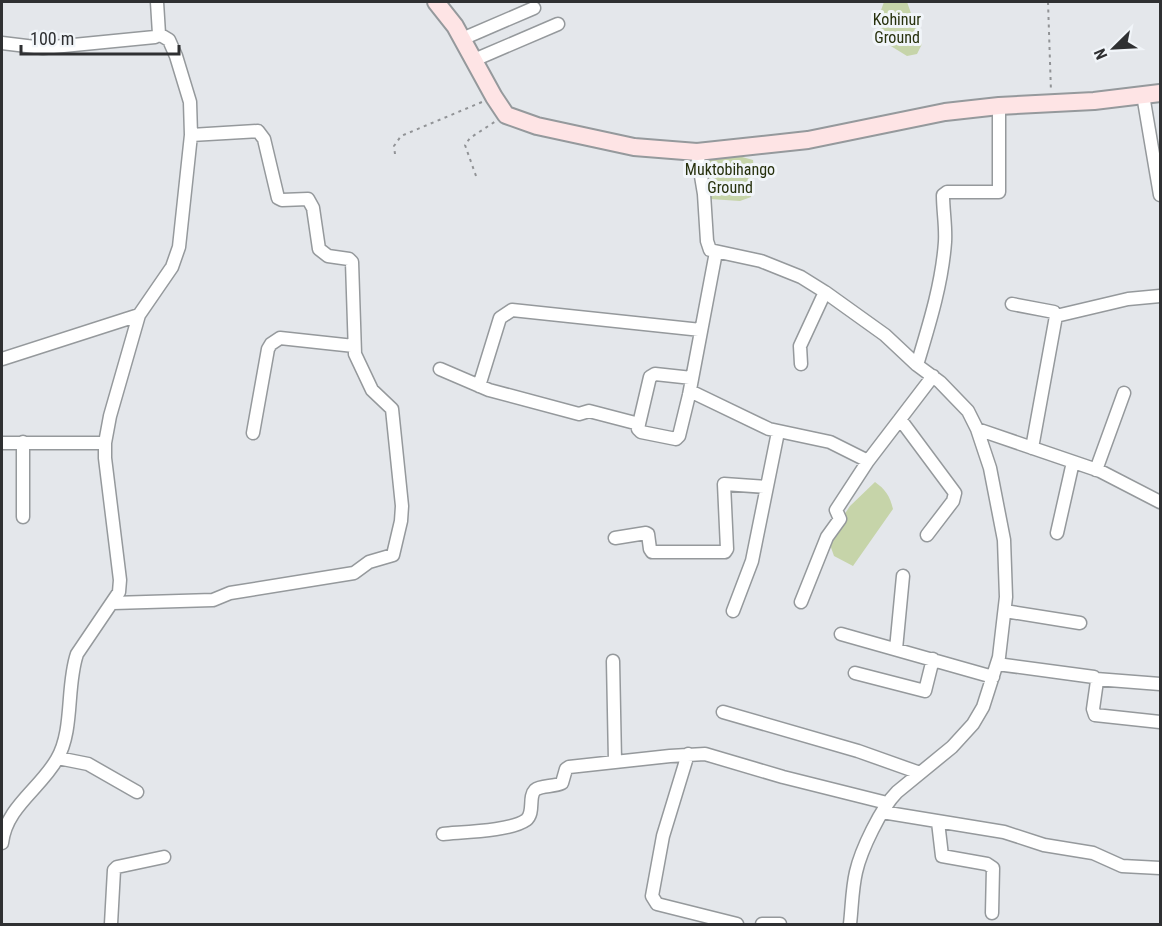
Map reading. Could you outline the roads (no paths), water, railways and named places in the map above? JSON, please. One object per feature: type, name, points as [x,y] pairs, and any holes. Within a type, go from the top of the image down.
[{"type":"street","points":[[157,2],[159,34]]},
{"type":"street","points":[[436,2],[455,26],[506,115],[520,122],[611,143],[675,152],[697,152],[808,140],[945,112],[1161,93]]},
{"type":"street","points":[[462,39],[534,8]]},
{"type":"street","points":[[474,60],[558,24]]},
{"type":"street","points":[[2,43],[43,48],[136,40],[155,37],[159,34]]},
{"type":"street","points":[[2,843],[9,818],[58,758],[69,713],[73,664],[76,654],[119,592],[120,580],[105,443],[110,416],[139,315],[171,267],[179,247],[191,135],[189,102],[176,56],[169,40],[159,34]]},
{"type":"street","points":[[1143,95],[1161,195]]},
{"type":"street","points":[[917,365],[941,270],[945,241],[942,195],[947,192],[999,192],[999,106]]},
{"type":"street","points":[[112,603],[213,600],[230,593],[354,573],[369,562],[393,555],[401,521],[402,506],[394,416],[389,405],[372,390],[355,354],[352,262],[350,259],[328,256],[319,249],[313,208],[308,200],[278,198],[261,134],[252,130],[191,135]]},
{"type":"street","points":[[697,152],[710,250],[761,261],[801,277],[885,335],[917,365],[933,376],[968,411],[977,429],[990,468],[1004,540],[1006,597],[997,664],[983,707],[973,724],[952,747],[897,792],[885,808],[856,871],[850,924]]},
{"type":"street","points":[[692,378],[655,374],[650,376],[638,429],[641,432],[678,438],[690,391],[716,252]]},
{"type":"street","points":[[801,364],[800,346],[825,292]]},
{"type":"street","points":[[1056,316],[1128,299],[1161,296]]},
{"type":"street","points":[[1012,304],[1054,312],[1056,316],[1032,448]]},
{"type":"street","points":[[479,386],[500,318],[512,310],[701,330]]},
{"type":"street","points":[[2,359],[139,315]]},
{"type":"street","points":[[253,433],[268,349],[271,344],[280,339],[354,346]]},
{"type":"street","points":[[440,369],[479,386],[579,414],[589,411],[639,424]]},
{"type":"street","points":[[801,602],[827,537],[840,519],[836,510],[868,461],[933,376]]},
{"type":"street","points":[[690,391],[762,427],[830,442],[868,461]]},
{"type":"street","points":[[1096,470],[1124,393]]},
{"type":"street","points":[[900,419],[955,493],[955,497],[927,535]]},
{"type":"street","points":[[977,429],[1096,470],[1161,502]]},
{"type":"street","points":[[733,611],[752,561],[778,432]]},
{"type":"street","points":[[23,442],[23,517]]},
{"type":"street","points":[[2,443],[105,443]]},
{"type":"street","points":[[1057,533],[1073,462]]},
{"type":"street","points":[[615,538],[646,533],[652,552],[725,552],[724,484],[766,487]]},
{"type":"street","points":[[896,649],[903,576]]},
{"type":"street","points":[[1005,611],[1080,623]]},
{"type":"street","points":[[841,634],[993,677]]},
{"type":"street","points":[[855,673],[925,691],[933,659]]},
{"type":"street","points":[[613,661],[615,761]]},
{"type":"street","points":[[997,664],[1096,679],[1161,684]]},
{"type":"street","points":[[1096,679],[1093,709],[1095,715],[1161,722]]},
{"type":"street","points":[[723,712],[858,751],[920,773]]},
{"type":"street","points":[[688,754],[663,836],[652,896],[657,904],[737,924]]},
{"type":"street","points":[[443,834],[486,830],[522,822],[529,815],[533,792],[562,783],[566,769],[569,767],[705,754],[938,822],[1004,832],[1044,845],[1093,853],[1122,866],[1161,868]]},
{"type":"street","points":[[58,758],[88,764],[137,792]]},
{"type":"street","points":[[938,822],[942,856],[987,864],[993,868],[992,913]]},
{"type":"street","points":[[111,924],[114,870],[117,867],[164,857]]},
{"type":"street","points":[[677,924],[679,911]]},
{"type":"street","points":[[762,924],[780,924]]},
{"type":"park label","name":"Kohinur Ground","points":[[897,28]]},
{"type":"park label","name":"Muktobihango Ground","points":[[730,178]]}]
